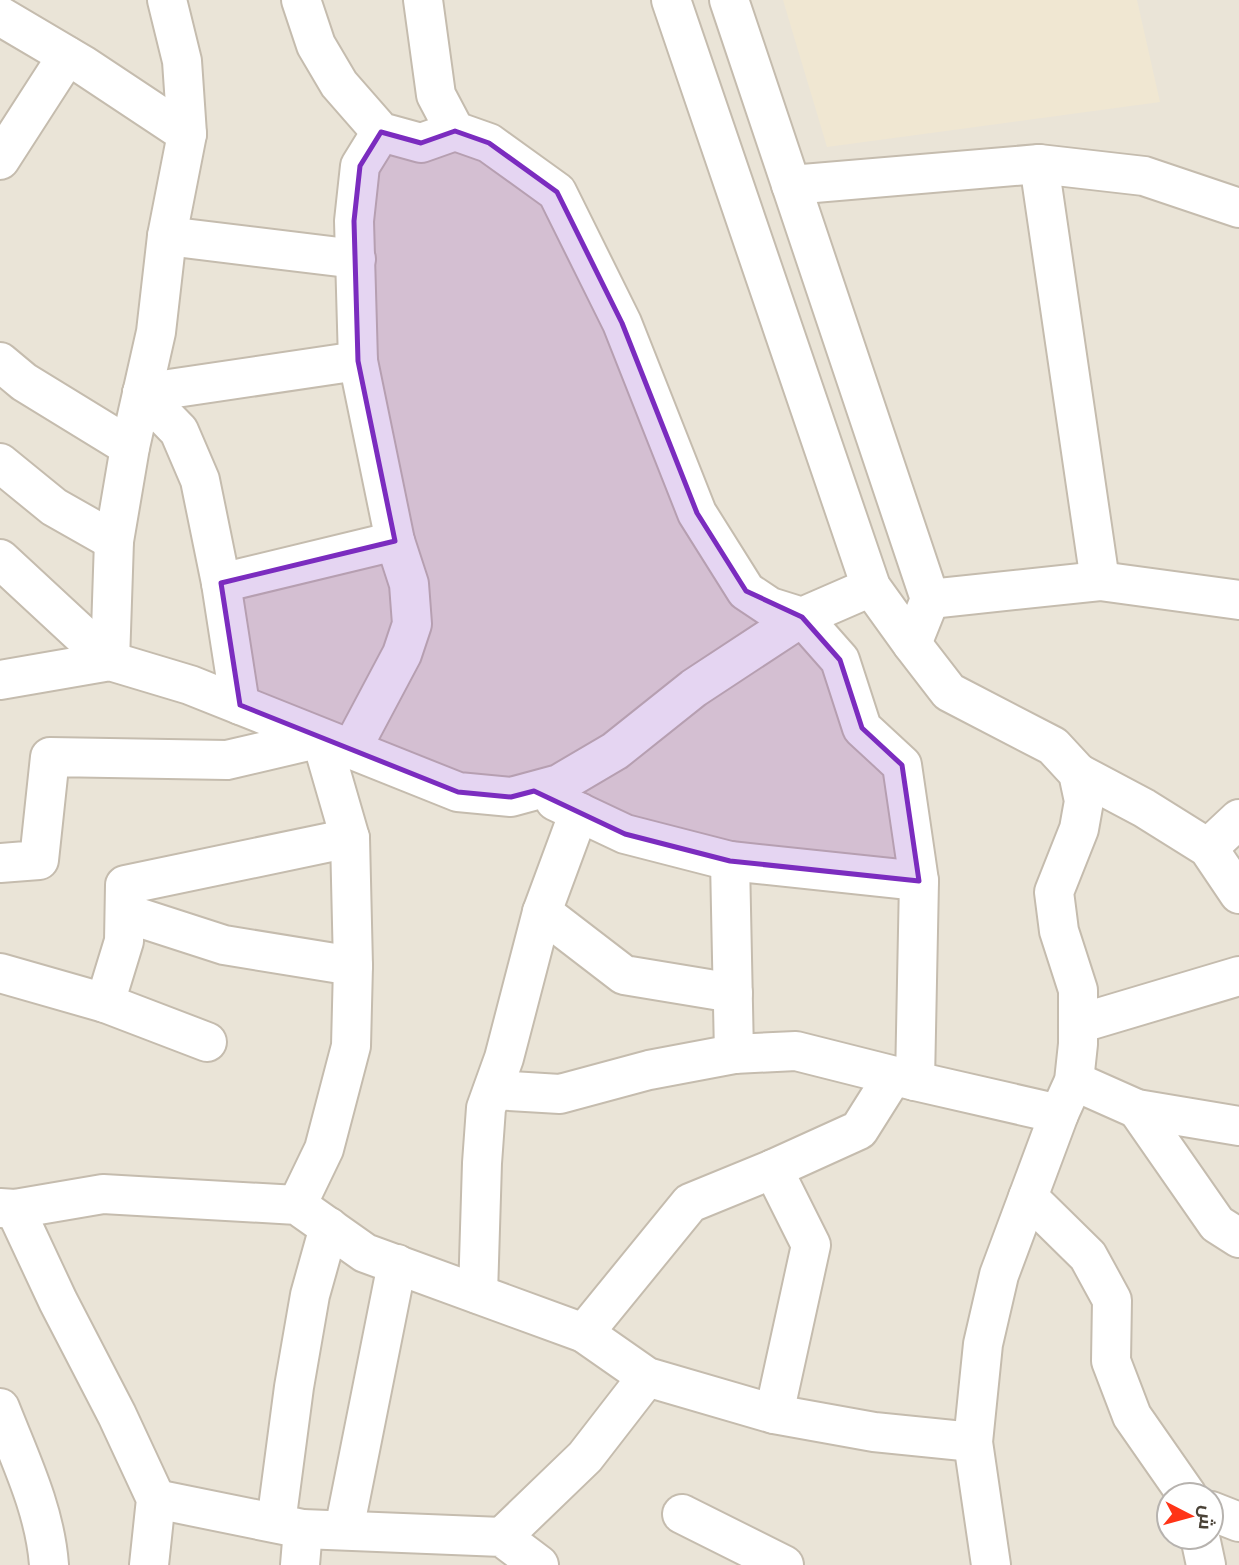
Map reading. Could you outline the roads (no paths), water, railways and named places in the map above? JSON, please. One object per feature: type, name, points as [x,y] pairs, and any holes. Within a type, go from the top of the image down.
[{"type":"street","points":[[110,661],[114,541],[130,447],[156,332],[167,236],[187,134],[182,61],[167,0]]},
{"type":"street","points":[[301,0],[316,46],[327,65],[339,84],[381,132],[421,143],[455,131],[489,143],[557,192],[622,323],[697,513],[746,591],[770,607],[802,617],[839,660],[862,728],[902,765],[919,881],[904,1079],[859,1130],[690,1203],[584,1333]]},
{"type":"street","points":[[423,0],[436,94],[455,131]]},
{"type":"street","points":[[671,0],[871,587],[949,692],[1053,746],[1078,773],[1144,808],[1208,848],[1239,894]]},
{"type":"street","points":[[729,0],[930,599],[912,644]]},
{"type":"street","points":[[0,16],[187,134]]},
{"type":"street","points":[[0,159],[67,56]]},
{"type":"street","points":[[297,1205],[324,1149],[351,1046],[354,966],[350,838],[336,744],[402,654],[412,624],[409,584],[395,541],[358,361],[354,221],[360,166],[381,132]]},
{"type":"street","points":[[791,185],[1039,164],[1144,176],[1239,208]]},
{"type":"street","points":[[1039,164],[1100,580]]},
{"type":"street","points":[[167,236],[356,259]]},
{"type":"street","points":[[142,393],[358,361]]},
{"type":"street","points":[[0,362],[24,382],[130,447]]},
{"type":"street","points":[[142,393],[178,431],[200,480],[221,583],[240,705]]},
{"type":"street","points":[[0,463],[54,507],[114,541]]},
{"type":"street","points":[[221,583],[395,541]]},
{"type":"street","points":[[0,559],[110,661],[190,685],[458,792],[511,797],[559,784],[615,751],[694,688],[802,617],[871,587]]},
{"type":"street","points":[[930,599],[1100,580],[1239,600]]},
{"type":"street","points":[[0,680],[110,661]]},
{"type":"street","points":[[0,863],[39,860],[50,757],[227,760],[336,744]]},
{"type":"street","points":[[991,1565],[973,1442],[984,1344],[999,1275],[1067,1098],[1078,1024],[1078,990],[1059,931],[1054,892],[1079,829],[1084,801],[1078,773]]},
{"type":"street","points":[[534,791],[625,834],[730,861],[919,881]]},
{"type":"street","points":[[478,1294],[486,1108],[504,1058],[542,912],[579,812]]},
{"type":"street","points":[[1208,848],[1239,819]]},
{"type":"street","points":[[105,1003],[124,941],[125,885],[350,838]]},
{"type":"street","points":[[730,861],[734,1054]]},
{"type":"street","points":[[542,912],[624,975],[733,993]]},
{"type":"street","points":[[125,913],[224,946],[354,966]]},
{"type":"street","points":[[0,973],[105,1003],[207,1042]]},
{"type":"street","points":[[1078,1024],[1239,976]]},
{"type":"street","points":[[493,1090],[560,1094],[649,1070],[734,1054],[796,1051],[904,1079],[1067,1098],[1239,1126]]},
{"type":"street","points":[[1137,1109],[1217,1224],[1239,1238]]},
{"type":"street","points":[[773,1169],[811,1245],[774,1414]]},
{"type":"street","points":[[149,1565],[156,1499],[117,1415],[8,1208],[103,1194],[297,1205],[365,1253],[584,1333],[647,1377],[774,1414],[874,1432],[973,1442]]},
{"type":"street","points":[[1028,1197],[1088,1256],[1112,1300],[1111,1361],[1132,1416],[1176,1481]]},
{"type":"street","points":[[293,1539],[294,1387],[310,1295],[329,1227]]},
{"type":"street","points":[[344,1530],[397,1264]]},
{"type":"street","points":[[502,1536],[585,1457],[647,1377]]},
{"type":"street","points":[[0,1408],[30,1483],[47,1536],[49,1565]]},
{"type":"street","points":[[156,1499],[293,1539],[344,1530],[502,1536],[539,1565]]},
{"type":"street","points":[[682,1514],[784,1565]]}]
